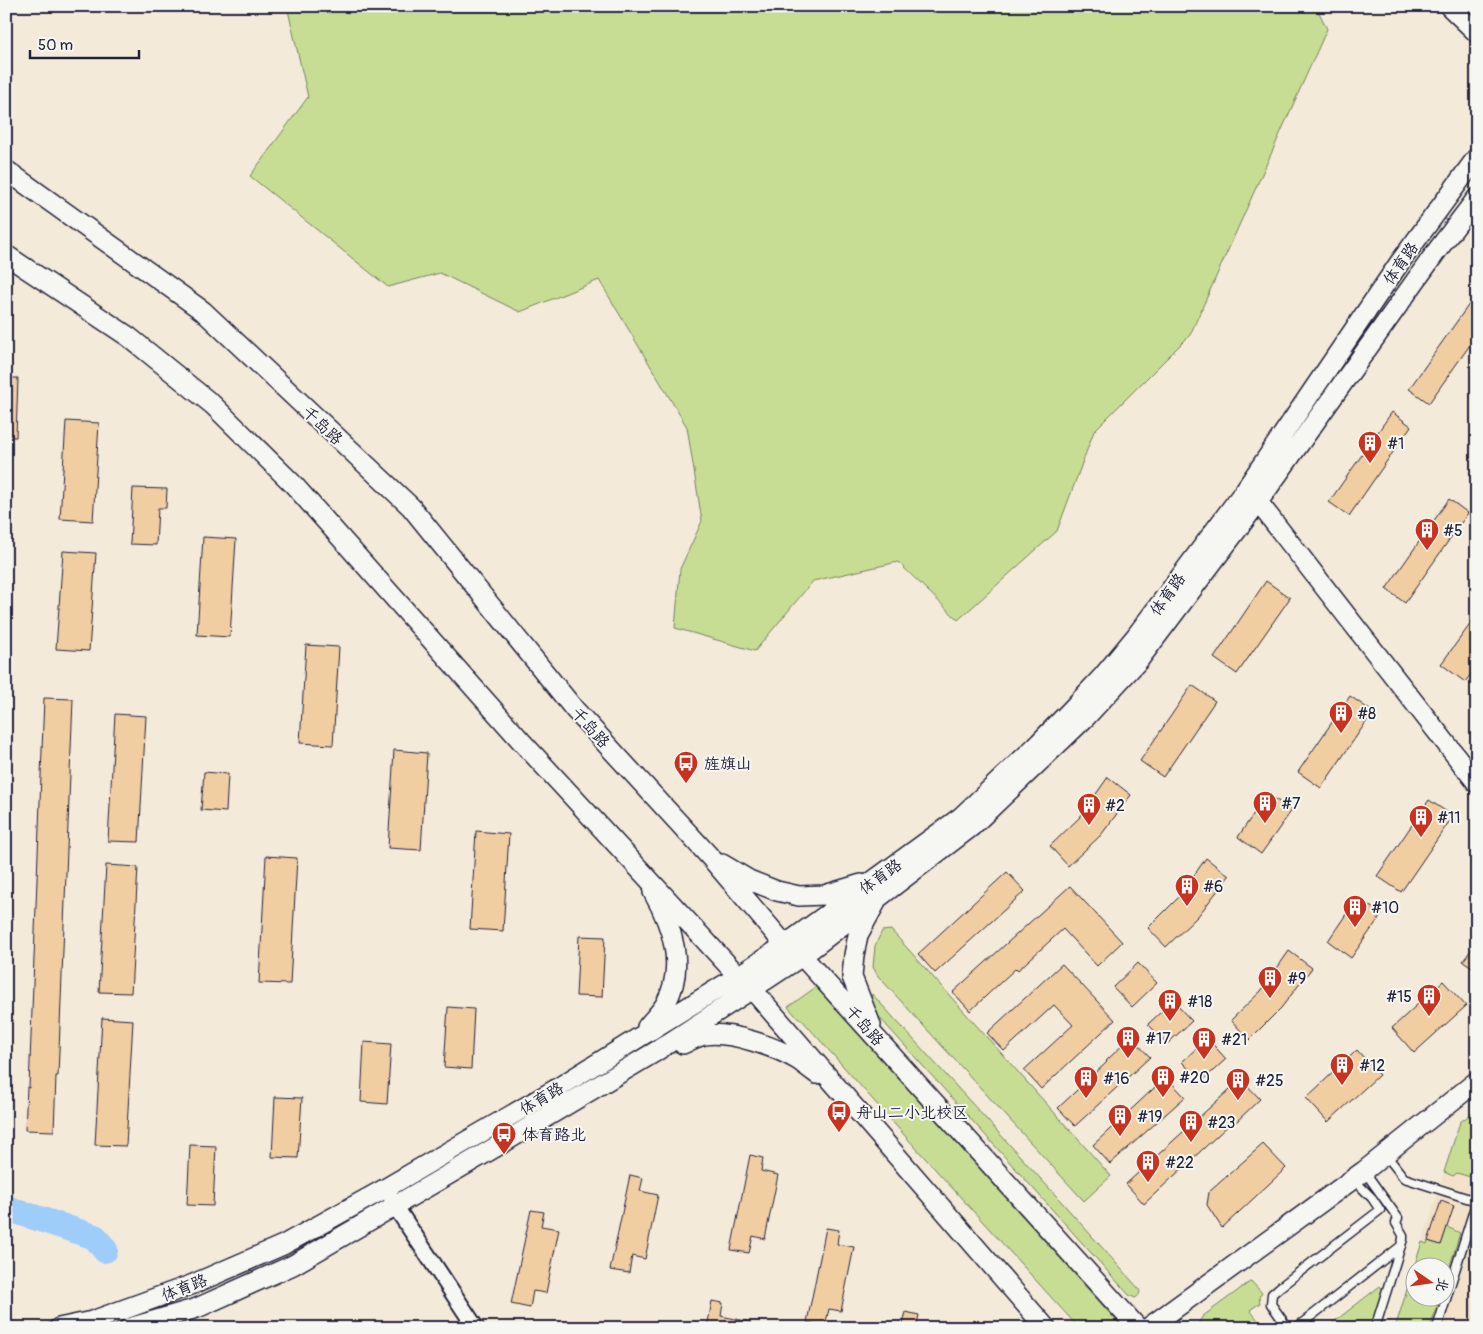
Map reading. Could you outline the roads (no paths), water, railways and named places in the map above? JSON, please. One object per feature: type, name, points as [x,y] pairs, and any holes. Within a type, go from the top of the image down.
[{"type":"street","points":[[1449,6],[1477,33]]},
{"type":"street","name":"体育路","points":[[59,1328],[92,1321],[191,1285],[283,1245],[386,1188],[551,1092],[874,891],[971,827],[1085,718],[1138,661],[1251,496],[1400,262],[1477,157]]},
{"type":"street","name":"千岛路","points":[[6,170],[203,311],[411,507],[575,710],[711,858],[785,945],[802,956],[1138,1328]]},
{"type":"street","name":"体育路","points":[[1251,496],[1477,198]]},
{"type":"street","points":[[6,255],[129,337],[213,405],[293,484],[522,742],[752,989],[1046,1328]]},
{"type":"street","points":[[1251,496],[1477,782]]},
{"type":"street","points":[[711,858],[749,880],[777,891],[798,896],[874,891],[874,908],[858,935],[852,977],[878,1040]]},
{"type":"street","points":[[640,870],[658,901],[671,930],[676,955],[675,979],[666,1003],[641,1037]]},
{"type":"street","name":"体育路","points":[[129,1328],[197,1308],[292,1265],[395,1206],[655,1052],[752,989],[802,956],[874,891]]},
{"type":"street","points":[[610,1079],[628,1074],[680,1045],[703,1035],[721,1034],[750,1040],[797,1060],[841,1091]]},
{"type":"street","points":[[1148,1328],[1359,1175],[1477,1081]]},
{"type":"street","points":[[386,1188],[395,1206],[476,1328]]},
{"type":"lane","points":[[1384,1154],[1404,1178],[1477,1201],[1437,1328]]},
{"type":"lane","points":[[1359,1175],[1398,1218],[1396,1223],[1403,1235],[1375,1328]]},
{"type":"lane","points":[[1288,1328],[1271,1304],[1272,1294],[1380,1210],[1359,1175]]},
{"type":"lane","points":[[1296,1328],[1401,1246]]},
{"type":"waterway","points":[[6,1208],[95,1237],[105,1250]]},
{"type":"place","name":"#1","points":[[1370,464]]},
{"type":"place","name":"#5","points":[[1427,551]]},
{"type":"place","name":"#8","points":[[1341,734]]},
{"type":"place","name":"旌旗山","points":[[686,784]]},
{"type":"place","name":"#7","points":[[1265,824]]},
{"type":"place","name":"#2","points":[[1089,826]]},
{"type":"place","name":"#11","points":[[1421,838]]},
{"type":"place","name":"#6","points":[[1187,907]]},
{"type":"place","name":"#10","points":[[1355,928]]},
{"type":"place","name":"#9","points":[[1270,999]]},
{"type":"place","name":"#15","points":[[1429,1017]]},
{"type":"place","name":"#18","points":[[1170,1022]]},
{"type":"place","name":"#17","points":[[1128,1059]]},
{"type":"place","name":"#21","points":[[1204,1060]]},
{"type":"place","name":"#12","points":[[1342,1086]]},
{"type":"place","name":"#20","points":[[1163,1098]]},
{"type":"place","name":"#16","points":[[1086,1099]]},
{"type":"place","name":"#25","points":[[1238,1101]]},
{"type":"place","name":"舟山二小北校区","points":[[839,1133]]},
{"type":"place","name":"#19","points":[[1120,1137]]},
{"type":"place","name":"#23","points":[[1191,1143]]},
{"type":"place","name":"体育路北","points":[[504,1155]]},
{"type":"place","name":"#22","points":[[1148,1183]]}]
